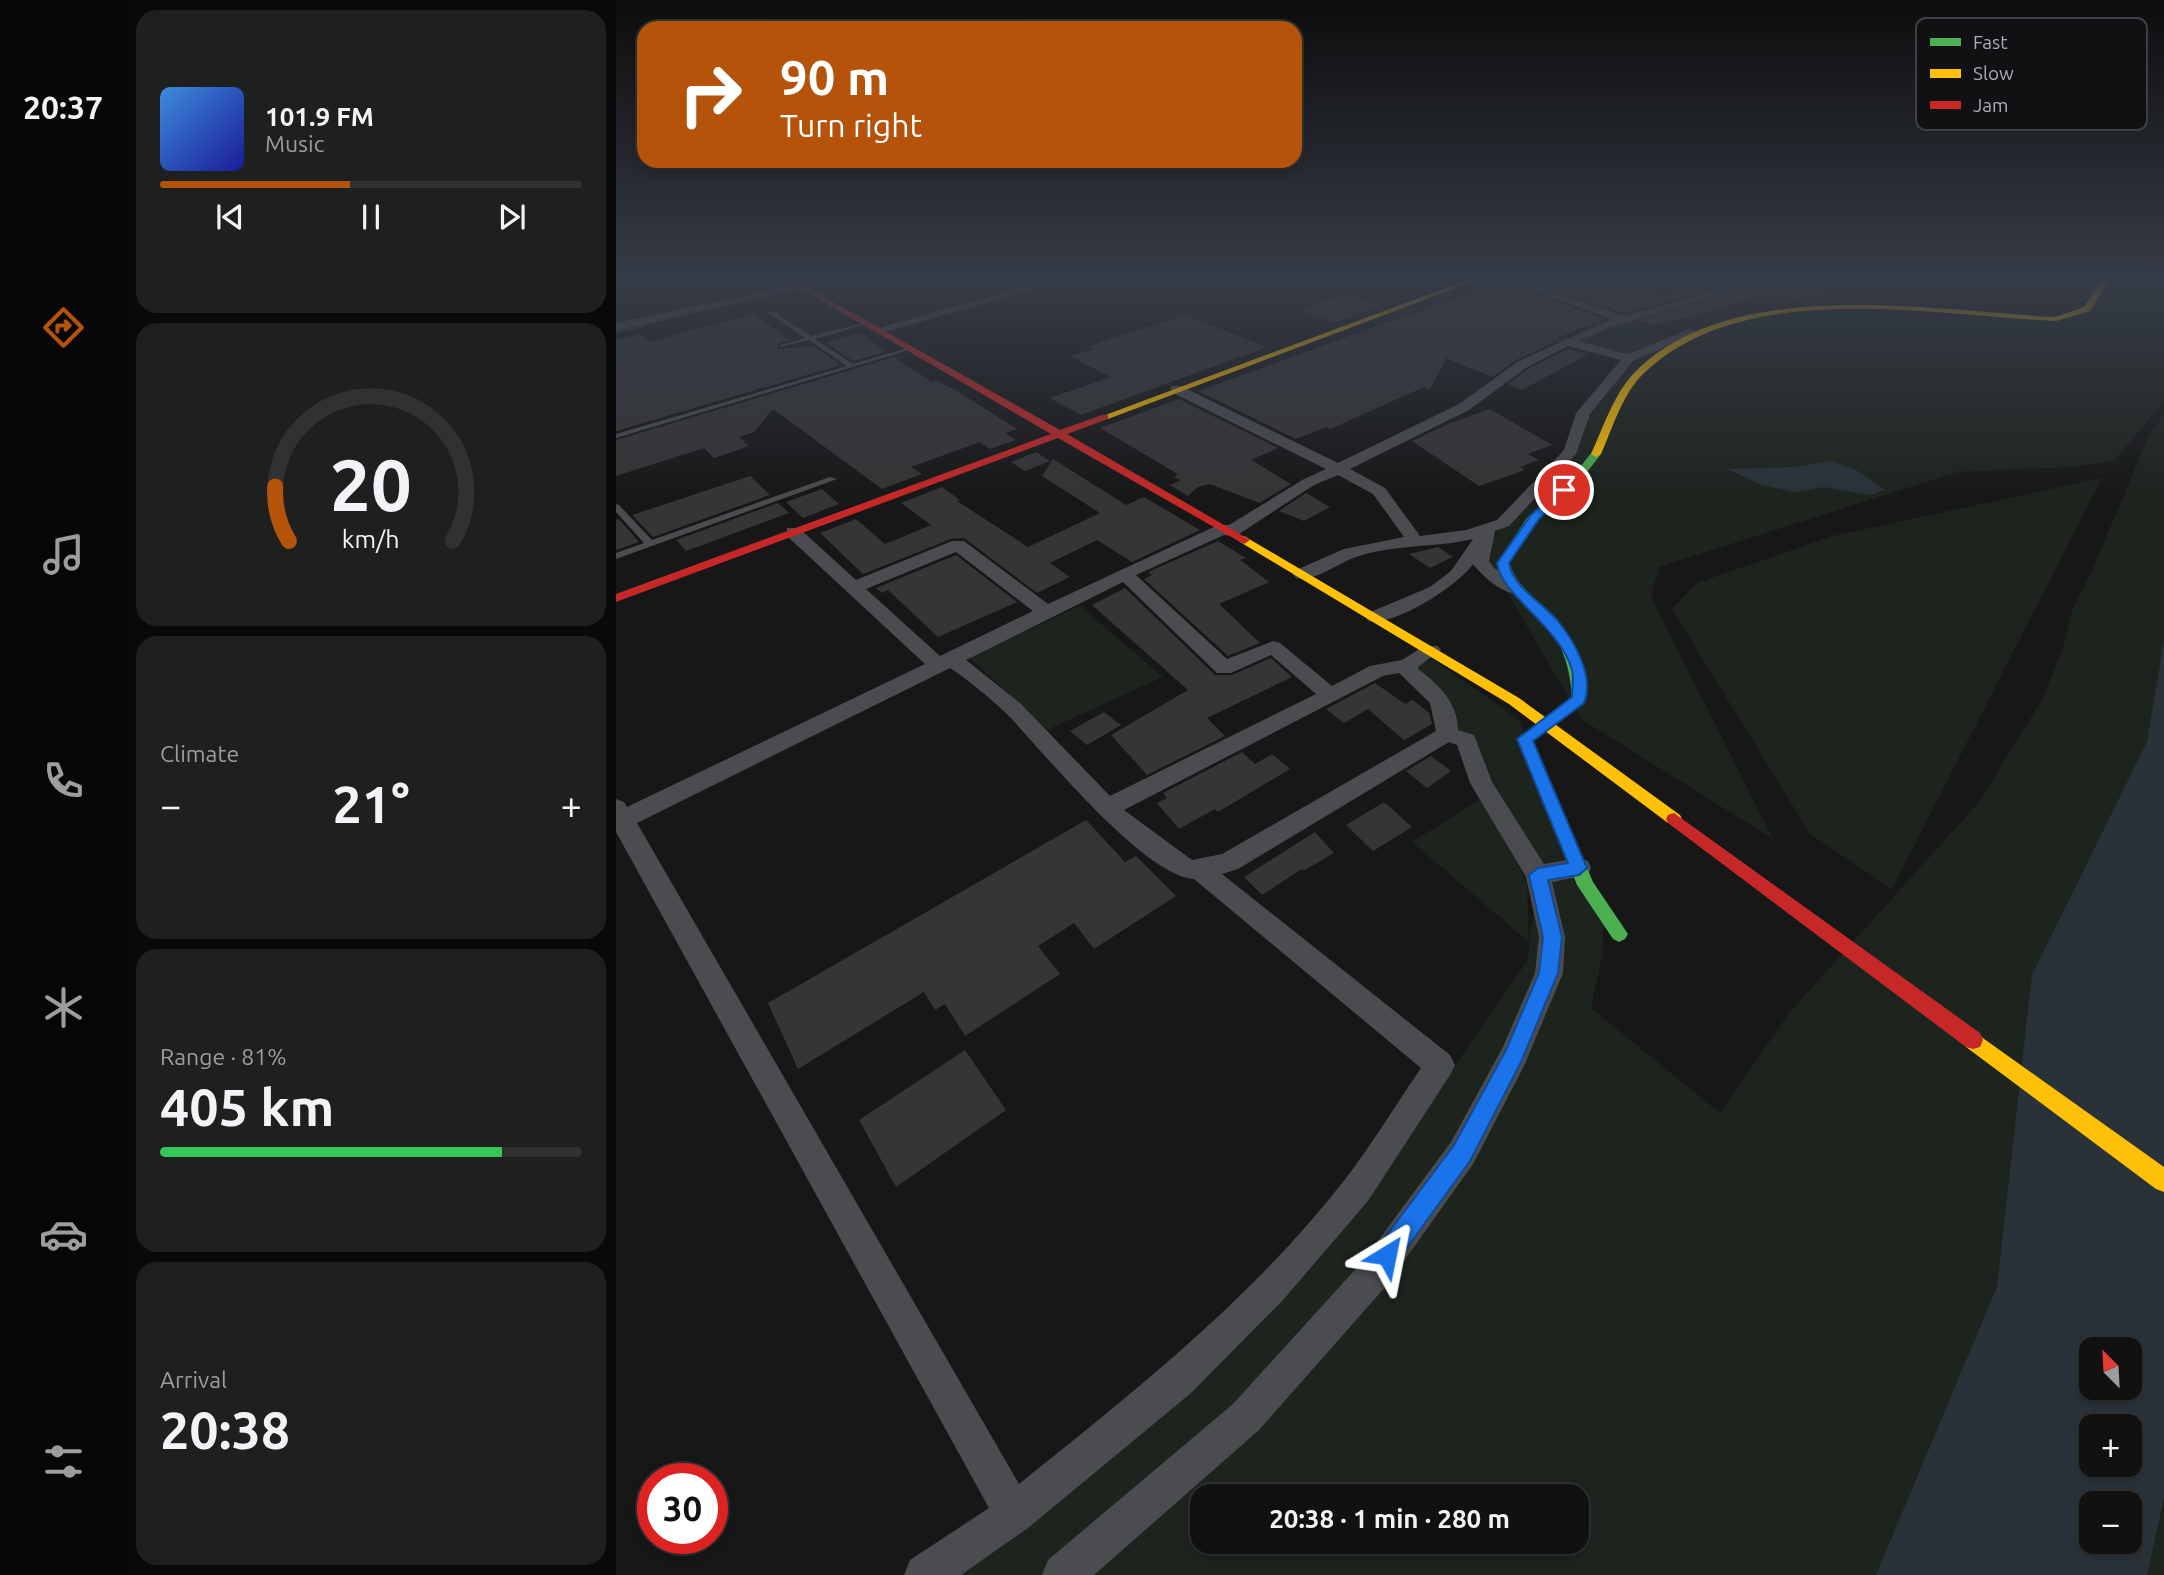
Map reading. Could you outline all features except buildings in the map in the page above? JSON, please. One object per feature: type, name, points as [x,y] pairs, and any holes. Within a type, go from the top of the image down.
[{"type":"street","points":[[916,352],[1059,432],[1431,650],[1544,723],[2164,1181]]},
{"type":"street","points":[[616,598],[1276,352]]},
{"type":"street","points":[[1014,1514],[618,817],[1125,574],[1227,530],[1335,469],[1392,444],[1464,407],[1507,374],[1547,352]]},
{"type":"street","points":[[1607,352],[1629,358]]},
{"type":"street","points":[[1302,574],[1350,553],[1414,539],[1487,531],[1503,523],[1571,451],[1583,413],[1629,358],[1643,352]]},
{"type":"street","points":[[1619,934],[1586,885],[1525,739],[1579,699],[1579,670],[1553,624],[1505,576],[1503,563],[1535,517],[1580,476],[1595,456],[1617,404],[1642,370],[1663,352]]},
{"type":"street","points":[[1176,389],[1378,491],[1414,539]]},
{"type":"street","points":[[793,531],[854,587],[945,662],[967,668],[1046,740],[1107,808],[1187,869],[1200,870],[1229,862],[1447,734],[1466,740],[1480,783],[1538,875],[1552,937],[1549,973],[1514,1056],[1462,1153],[1375,1273],[1247,1417],[1063,1575]]},
{"type":"street","points":[[1487,531],[1480,561],[1488,572],[1516,589]]},
{"type":"street","points":[[1374,617],[1436,591],[1457,575],[1487,531]]},
{"type":"street","points":[[854,587],[958,545],[1046,612]]},
{"type":"street","points":[[1125,574],[1224,668],[1273,647],[1330,695]]},
{"type":"street","points":[[1107,808],[1377,671],[1408,665],[1431,650]]},
{"type":"street","points":[[1408,665],[1409,673],[1437,696],[1448,721],[1447,734]]},
{"type":"street","points":[[1538,875],[1579,868]]},
{"type":"street","points":[[925,1575],[1014,1514],[1178,1380],[1271,1288],[1357,1189],[1440,1065],[1200,870]]},
{"type":"lane","points":[[832,352],[852,366]]},
{"type":"lane","points":[[616,436],[898,352]]},
{"type":"lane","points":[[616,556],[833,479]]},
{"type":"lane","points":[[616,507],[650,544]]},
{"type":"shaded area","points":[[1612,352],[2164,352],[2164,401],[2114,461],[2069,467],[1957,472],[1659,567],[1651,597],[1773,839],[1581,719],[1482,549],[1576,437],[1629,358]]},
{"type":"shaded area","points":[[2164,414],[2164,1575],[961,1575],[1019,1535],[1355,1211],[1527,961],[1530,943],[1412,842],[1481,799],[1527,882],[1529,942],[1539,881],[1566,870],[1604,922],[1602,956],[1591,1008],[1720,1113],[1789,1013],[1979,802],[2043,698],[2066,639],[2072,610],[2093,569],[2148,437]]},
{"type":"shaded area","points":[[1832,461],[1856,470],[1885,490],[1870,495],[1824,487],[1796,492],[1762,485],[1727,469],[1793,467]]},
{"type":"shaded area","points":[[2102,478],[1892,889],[1810,834],[1672,609],[1697,583],[1833,536]]},
{"type":"shaded area","points":[[1080,606],[1163,677],[1047,730],[969,657]]},
{"type":"shaded area","points":[[2164,641],[2164,1498],[2147,1575],[1876,1575],[1997,1287],[2032,975],[2147,742]]},
{"type":"shaded area","points":[[1433,659],[1519,720],[1575,860],[1538,875],[1466,740],[1447,734],[1451,709],[1408,669]]},
{"type":"traffic: fast","points":[[1596,454],[1580,474],[1531,520],[1503,563],[1509,579],[1559,632],[1574,664],[1579,699],[1525,739],[1586,885],[1619,934]]},
{"type":"traffic: slow","points":[[1105,417],[1278,352]]},
{"type":"traffic: slow","points":[[1596,454],[1626,390],[1641,371],[1667,352]]},
{"type":"traffic: slow","points":[[1244,540],[1514,701],[1674,819]]},
{"type":"traffic: slow","points":[[1973,1040],[2164,1181]]},
{"type":"traffic: jam","points":[[916,352],[1244,540]]},
{"type":"traffic: jam","points":[[616,598],[1105,417]]},
{"type":"traffic: jam","points":[[1674,819],[1973,1040]]},
{"type":"route","points":[[1387,1255],[1462,1153],[1514,1056],[1549,973],[1552,937],[1538,875],[1579,868],[1525,739],[1579,699],[1579,670],[1553,624],[1531,605],[1505,576],[1503,563],[1535,517],[1564,490]]}]
